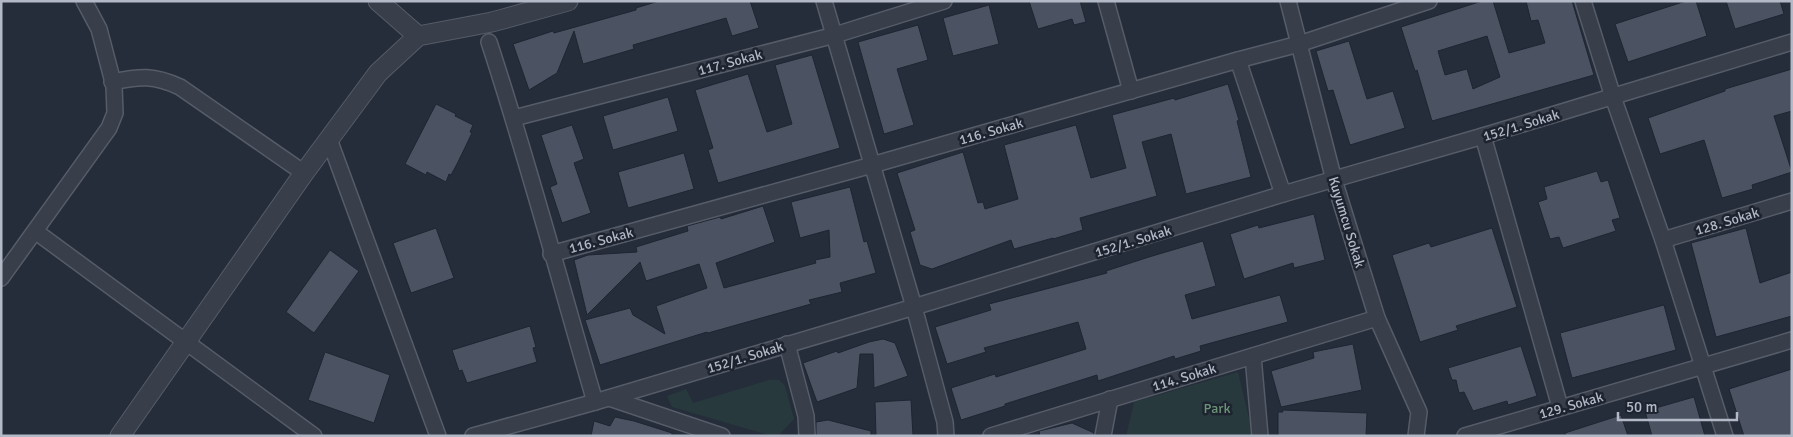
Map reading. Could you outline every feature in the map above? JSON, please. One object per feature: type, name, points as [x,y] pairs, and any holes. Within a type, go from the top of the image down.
[{"type":"street","points":[[1,278],[109,128],[115,113],[112,82],[99,29],[84,1]]},
{"type":"street","points":[[378,1],[418,36]]},
{"type":"street","points":[[120,436],[304,173],[378,73],[418,36],[492,22],[568,1]]},
{"type":"street","points":[[824,1],[836,34],[914,307],[945,422],[946,436]]},
{"type":"street","name":"117. Sokak","points":[[514,118],[836,34],[944,1]]},
{"type":"street","points":[[1106,1],[1131,91]]},
{"type":"street","name":"Kuyumcu Sokak","points":[[1288,1],[1334,180],[1377,318],[1419,412],[1416,436]]},
{"type":"street","name":"116. Sokak","points":[[551,254],[1299,44],[1429,1]]},
{"type":"street","points":[[1583,1],[1613,97],[1663,240],[1725,436]]},
{"type":"street","points":[[489,42],[514,118],[551,254],[602,400],[722,436]]},
{"type":"street","name":"152/1. Sokak","points":[[473,436],[602,400],[914,307],[1283,194],[1483,136],[1792,42]]},
{"type":"street","points":[[1238,60],[1283,194]]},
{"type":"street","points":[[112,82],[137,76],[165,80],[180,87],[304,173]]},
{"type":"street","points":[[1483,136],[1560,407]]},
{"type":"street","points":[[329,138],[438,436]]},
{"type":"street","name":"128. Sokak","points":[[1663,240],[1792,201]]},
{"type":"street","points":[[34,231],[314,436]]},
{"type":"street","name":"114. Sokak","points":[[991,436],[1377,318]]},
{"type":"street","name":"129. Sokak","points":[[1465,436],[1792,340]]},
{"type":"street","points":[[786,344],[806,416],[807,436]]},
{"type":"street","points":[[1253,356],[1260,436]]},
{"type":"street","points":[[1103,436],[1110,399]]},
{"type":"green space","name":"Park","points":[[1238,372],[1252,431],[1251,436],[1126,436],[1134,402]]},
{"type":"green space","points":[[769,380],[779,380],[785,386],[794,419],[778,436],[772,436],[672,407],[667,396],[686,389],[693,403]]},
{"type":"building","points":[[659,1],[750,1],[759,28],[732,36],[726,18],[633,45],[634,49],[583,64],[574,31],[557,73],[529,90],[513,44],[553,31],[554,33],[636,10],[636,8]]},
{"type":"building","points":[[1029,1],[1080,1],[1086,22],[1074,25],[1072,19],[1038,29]]},
{"type":"building","points":[[1482,1],[1493,1],[1509,53],[1545,43],[1538,20],[1531,21],[1526,1],[1572,1],[1594,75],[1432,121],[1417,70],[1415,71],[1401,27]],"holes":[[[1487,36],[1500,77],[1473,89],[1467,69],[1445,75],[1438,51]]]},
{"type":"building","points":[[1686,1],[1696,1],[1707,36],[1628,62],[1615,24]]},
{"type":"building","points":[[1726,1],[1780,1],[1784,14],[1735,29]]},
{"type":"building","points":[[989,5],[999,44],[953,56],[943,18]]},
{"type":"building","points":[[918,25],[928,60],[897,69],[914,125],[884,134],[858,42]]},
{"type":"building","points":[[1349,41],[1367,99],[1393,91],[1405,128],[1350,145],[1333,90],[1328,91],[1316,51]]},
{"type":"building","points":[[812,55],[840,148],[718,183],[708,150],[713,148],[695,90],[748,74],[767,132],[792,124],[775,65]]},
{"type":"building","points":[[1792,69],[1792,111],[1774,116],[1792,172],[1752,185],[1753,189],[1722,198],[1704,140],[1660,154],[1648,118],[1725,91],[1725,89]]},
{"type":"building","points":[[1228,84],[1239,120],[1237,121],[1251,177],[1186,194],[1171,134],[1142,142],[1157,196],[1080,218],[1083,230],[1053,239],[1014,249],[1011,240],[932,269],[920,265],[910,232],[915,230],[897,173],[963,152],[978,203],[983,202],[985,209],[1018,199],[1004,145],[1076,125],[1091,178],[1126,168],[1112,115],[1174,98],[1175,100]]},
{"type":"building","points":[[668,97],[678,131],[613,150],[603,116]]},
{"type":"building","points":[[436,104],[473,125],[470,132],[472,133],[446,182],[427,172],[426,175],[405,164]]},
{"type":"building","points":[[572,125],[584,159],[574,163],[591,213],[562,223],[550,187],[557,184],[541,135]]},
{"type":"building","points":[[684,153],[694,189],[628,208],[618,172]]},
{"type":"building","points":[[1597,171],[1601,182],[1608,180],[1620,218],[1612,220],[1616,231],[1563,248],[1559,237],[1550,239],[1538,202],[1547,199],[1544,187]]},
{"type":"building","points":[[850,187],[864,242],[867,241],[876,273],[840,283],[842,292],[809,300],[811,304],[707,332],[600,365],[585,320],[630,308],[633,315],[665,334],[656,306],[707,288],[699,264],[646,281],[640,262],[587,315],[574,260],[588,255],[637,252],[636,247],[688,231],[687,226],[720,217],[721,219],[763,206],[775,242],[716,263],[724,288],[816,263],[815,260],[830,257],[829,230],[800,238],[791,202]]},
{"type":"building","points":[[1314,214],[1325,260],[1294,268],[1293,263],[1244,279],[1230,234],[1258,225],[1259,228]]},
{"type":"building","points":[[436,228],[454,278],[411,293],[393,243]]},
{"type":"building","points":[[1492,228],[1517,307],[1456,326],[1458,330],[1420,342],[1392,255],[1429,243],[1431,247]]},
{"type":"building","points":[[1746,228],[1760,283],[1792,272],[1792,316],[1716,337],[1691,243]]},
{"type":"building","points":[[1203,241],[1216,286],[1185,295],[1192,319],[1280,295],[1288,322],[1200,346],[1201,351],[1175,359],[1174,356],[1098,381],[1097,375],[961,420],[951,388],[995,374],[996,377],[1086,349],[1078,322],[984,348],[986,352],[947,364],[935,327],[991,310],[989,304],[1107,273],[1106,271]]},
{"type":"building","points":[[330,250],[359,271],[314,333],[286,312]]},
{"type":"building","points":[[1664,305],[1676,350],[1572,378],[1560,333]]},
{"type":"building","points":[[530,326],[536,347],[533,348],[537,362],[467,383],[462,370],[459,371],[452,350]]},
{"type":"building","points":[[883,339],[895,343],[908,376],[874,388],[873,354],[860,354],[857,388],[817,402],[803,363],[837,351],[838,353]]},
{"type":"building","points":[[1353,344],[1362,390],[1281,407],[1271,371],[1314,358],[1313,352]]},
{"type":"building","points":[[1521,346],[1537,396],[1508,405],[1507,401],[1473,411],[1464,392],[1459,393],[1456,380],[1452,380],[1448,368]]},
{"type":"building","points":[[325,352],[390,375],[374,423],[308,400]]},
{"type":"building","points":[[1792,369],[1792,436],[1744,436],[1729,389]]},
{"type":"building","points":[[1694,397],[1705,436],[1652,436],[1645,411]]},
{"type":"building","points":[[911,400],[913,436],[876,436],[875,402]]},
{"type":"building","points":[[1282,410],[1367,413],[1366,436],[1278,436],[1278,412],[1283,412]]},
{"type":"building","points":[[1621,415],[1628,436],[1566,436],[1565,433]]},
{"type":"building","points":[[615,417],[672,433],[672,436],[591,436],[594,421],[610,426]]},
{"type":"building","points":[[828,420],[871,431],[871,436],[816,436],[816,422]]},
{"type":"building","points":[[1072,423],[1094,433],[1094,436],[1040,436],[1039,431]]}]
